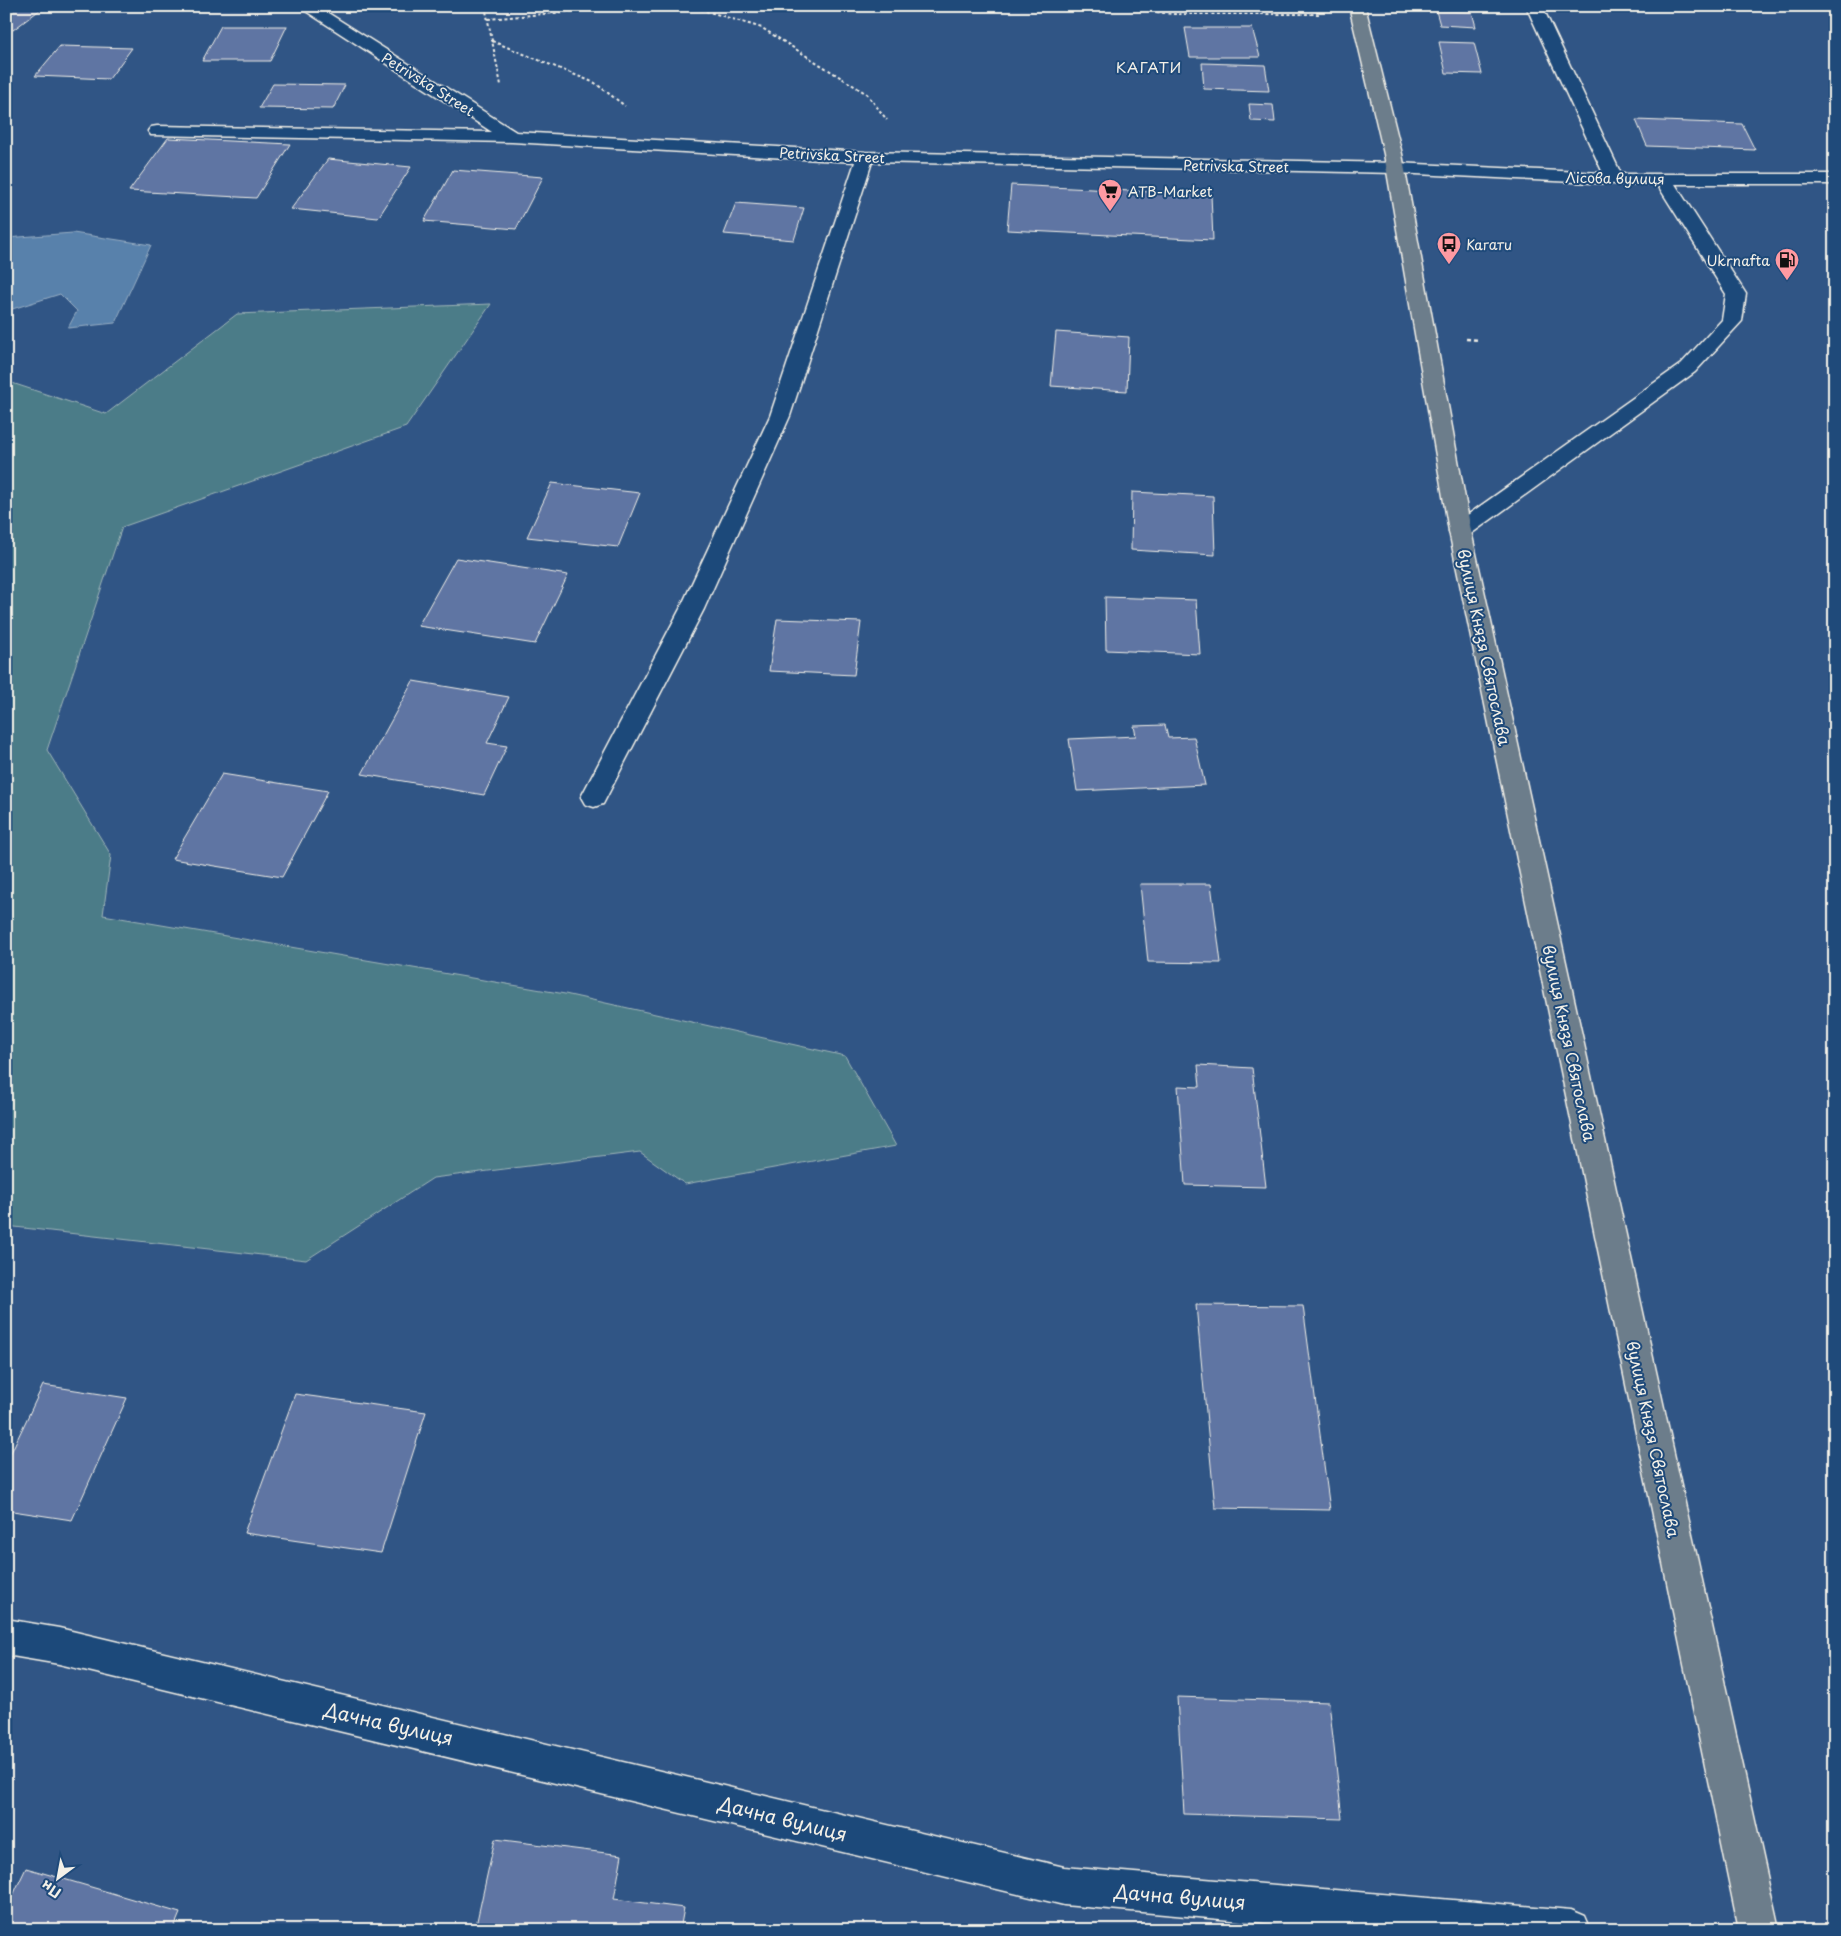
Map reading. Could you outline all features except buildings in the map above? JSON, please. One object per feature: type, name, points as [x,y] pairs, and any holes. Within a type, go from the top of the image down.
[{"type":"main road","name":"вулиця Князя Святослава","points":[[1357,6],[1395,161],[1460,531],[1759,1930]]},
{"type":"street","name":"Petrivska Street","points":[[306,6],[512,137],[865,157],[1395,161]]},
{"type":"street","points":[[1534,6],[1615,179]]},
{"type":"street","points":[[157,131],[512,137]]},
{"type":"street","points":[[594,797],[692,609],[780,416],[865,157]]},
{"type":"street","name":"Лісова вулиця","points":[[1395,161],[1615,179],[1835,179]]},
{"type":"street","points":[[1460,531],[1688,368],[1732,322],[1736,294],[1663,179]]},
{"type":"street","name":"Дачна вулиця","points":[[6,1637],[59,1646],[1064,1886],[1571,1930]]},
{"type":"path","points":[[485,6],[512,137]]},
{"type":"path","points":[[488,18],[629,6]]},
{"type":"path","points":[[690,6],[762,28],[867,94],[916,158]]},
{"type":"path","points":[[1113,6],[1172,14],[1327,14]]},
{"type":"path","points":[[492,41],[595,83],[680,147]]},
{"type":"green space","points":[[491,304],[406,427],[122,527],[47,750],[111,855],[103,915],[565,994],[845,1056],[896,1146],[685,1184],[640,1152],[433,1178],[306,1260],[6,1226],[6,381],[106,414],[237,314]]},
{"type":"water","points":[[73,233],[151,245],[115,323],[68,328],[77,311],[60,294],[6,311],[6,238]]},
{"type":"place","name":"ATB-Market","points":[[1110,212]]},
{"type":"place","name":"Кагати","points":[[1449,265]]},
{"type":"place","name":"Ukrnafta","points":[[1787,281]]},
{"type":"district","name":"КАГАТИ","points":[[1149,66]]}]
